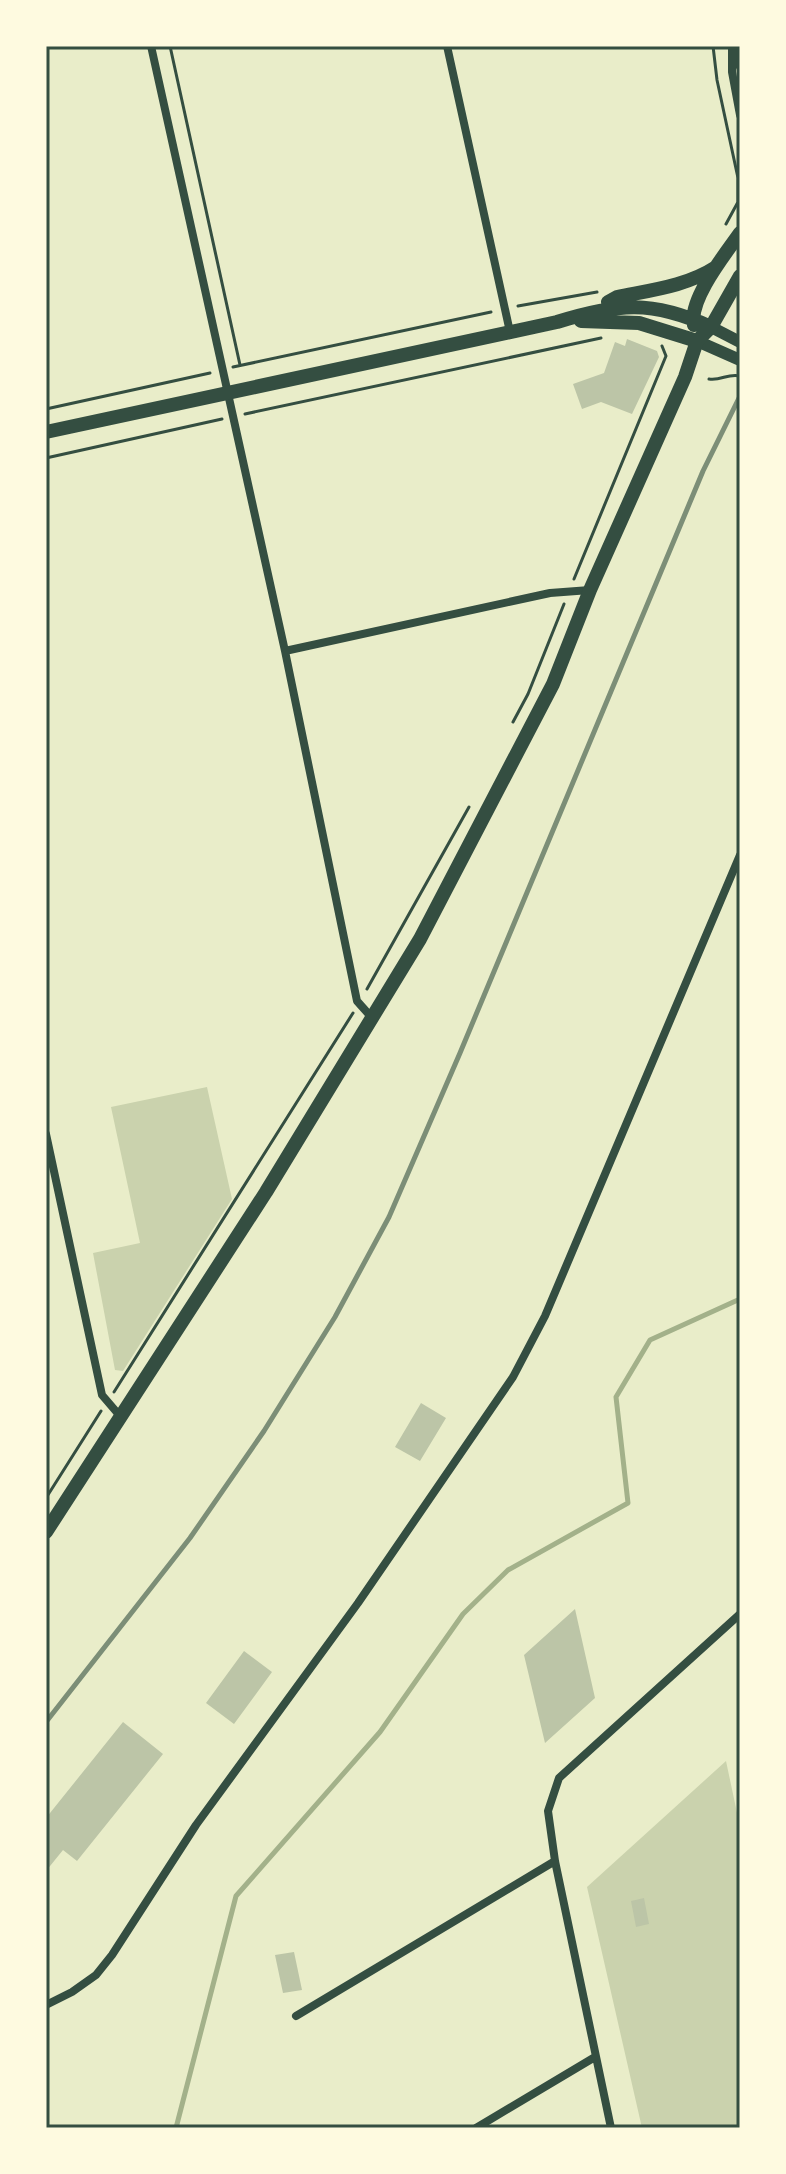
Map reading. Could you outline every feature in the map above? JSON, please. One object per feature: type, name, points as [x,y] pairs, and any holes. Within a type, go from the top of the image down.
[{"type":"main road","points":[[697,341],[692,318],[703,289],[740,233]]},
{"type":"main road","points":[[586,313],[617,297],[686,282],[716,267]]},
{"type":"main road","points":[[46,1532],[266,1192],[420,939],[553,684],[590,590],[685,377],[697,341],[711,327],[740,276]]},
{"type":"main road","points":[[46,432],[622,306],[657,309],[692,318],[740,342]]},
{"type":"main road","points":[[557,322],[639,323],[697,341],[740,360]]},
{"type":"street","points":[[151,46],[224,369],[359,1003],[373,1019]]},
{"type":"street","points":[[447,46],[510,332]]},
{"type":"street","points":[[733,46],[740,67]]},
{"type":"street","points":[[733,46],[732,72],[740,115]]},
{"type":"street","points":[[285,651],[569,589],[590,590]]},
{"type":"street","points":[[46,2005],[96,1975],[112,1955],[196,1825],[349,1616],[513,1377],[545,1316],[740,855]]},
{"type":"street","points":[[46,1134],[102,1395],[120,1416]]},
{"type":"street","points":[[611,2128],[555,1861],[548,1811],[559,1778],[740,1614]]},
{"type":"street","points":[[296,2016],[555,1861]]},
{"type":"street","points":[[476,2128],[595,2057]]},
{"type":"path","points":[[170,46],[240,365]]},
{"type":"path","points":[[713,46],[717,80],[738,164],[738,202],[725,226]]},
{"type":"path","points":[[46,409],[240,365],[596,292]]},
{"type":"path","points":[[46,458],[610,336]]},
{"type":"path","points":[[509,732],[528,694],[666,356],[664,347],[657,343]]},
{"type":"path","points":[[709,379],[715,380],[729,374],[740,376]]},
{"type":"path","points":[[46,1498],[359,1003],[476,795]]},
{"type":"green space","points":[[207,1087],[232,1199],[123,1371],[115,1370],[93,1253],[140,1243],[111,1107]]},
{"type":"green space","points":[[726,1761],[740,1827],[740,2128],[642,2128],[587,1887]]},
{"type":"building","points":[[627,339],[657,351],[659,357],[632,414],[601,402],[582,409],[573,384],[604,373],[615,342],[625,346]]},
{"type":"building","points":[[421,1403],[446,1418],[420,1461],[395,1447]]},
{"type":"building","points":[[575,1609],[595,1698],[545,1743],[524,1655]]},
{"type":"building","points":[[244,1651],[272,1672],[234,1724],[206,1703]]},
{"type":"building","points":[[123,1722],[163,1754],[77,1861],[63,1850],[46,1871],[46,1818]]},
{"type":"building","points":[[644,1898],[649,1924],[636,1927],[631,1901]]},
{"type":"building","points":[[294,1952],[302,1990],[283,1993],[275,1955]]},
{"type":"waterway","points":[[176,2128],[236,1896],[380,1732],[463,1614],[508,1570],[628,1503],[616,1397],[650,1340],[740,1299]]},
{"type":"railway","points":[[46,1722],[190,1538],[264,1431],[335,1317],[389,1217],[703,471],[740,396]]}]
